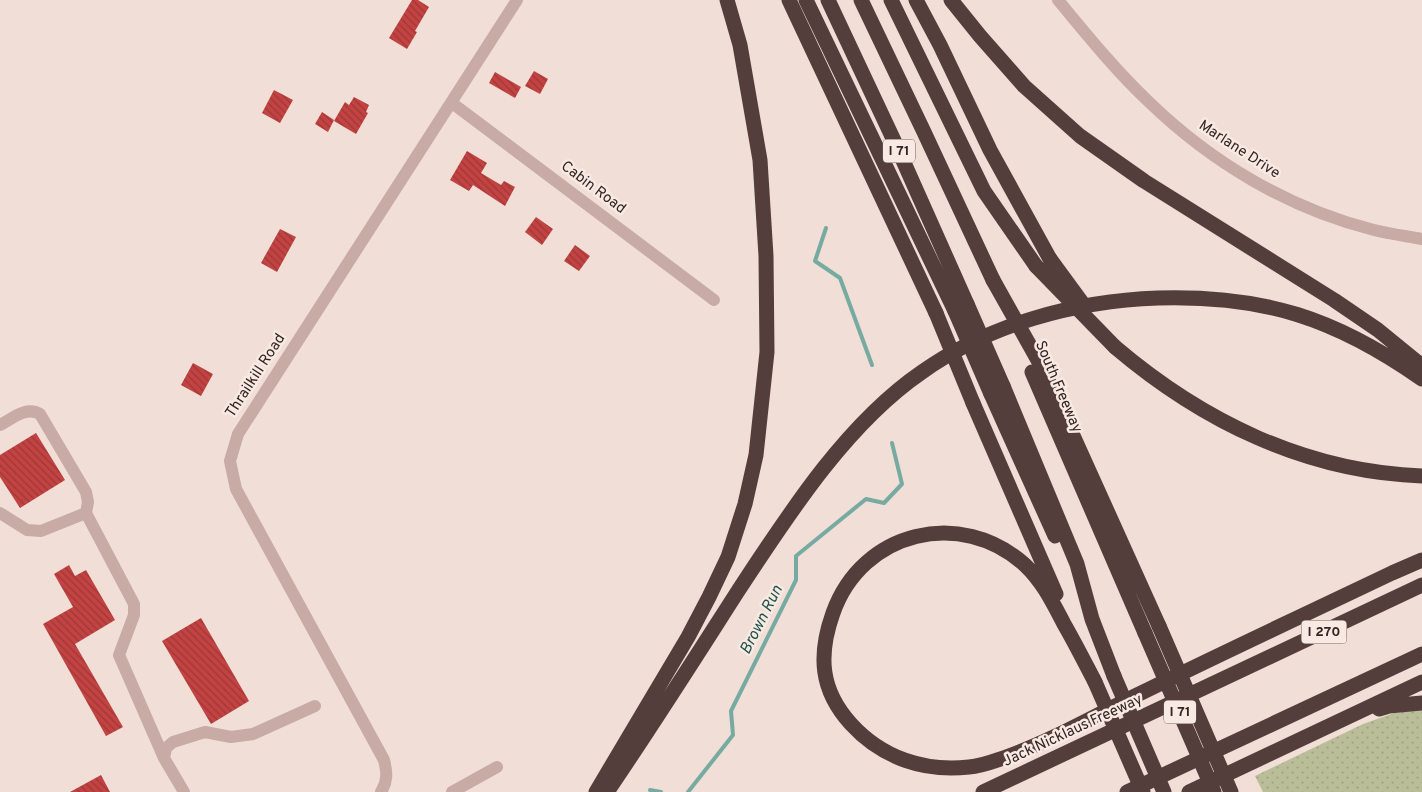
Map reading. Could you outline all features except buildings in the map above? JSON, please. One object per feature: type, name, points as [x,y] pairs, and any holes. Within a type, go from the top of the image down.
[{"type":"highway","points":[[596,792],[688,637],[728,557],[745,504],[756,455],[767,352],[766,256],[761,170],[740,45],[727,0]]},
{"type":"highway","points":[[789,0],[936,313],[1143,792]]},
{"type":"highway","points":[[806,0],[961,307]]},
{"type":"highway","name":"I 71","points":[[828,0],[997,390],[1077,564],[1092,619],[1114,676],[1164,792]]},
{"type":"highway","name":"South Freeway","points":[[861,0],[1038,371],[1145,633],[1214,792]]},
{"type":"highway","points":[[891,0],[984,191],[1036,266],[1115,347],[1155,379],[1198,407],[1253,436],[1293,453],[1396,475],[1422,476]]},
{"type":"highway","points":[[916,0],[940,45],[990,150],[1050,259],[1115,347]]},
{"type":"highway","points":[[951,0],[1024,86],[1080,136],[1144,181],[1334,300],[1378,330],[1422,366]]},
{"type":"highway","points":[[607,792],[768,545],[820,472],[871,413],[922,372],[971,343],[1015,324],[1074,307],[1127,299],[1189,298],[1271,306],[1299,314],[1330,325],[1357,338],[1422,379]]},
{"type":"highway","points":[[1038,371],[1159,626],[1231,792]]},
{"type":"highway","points":[[1095,682],[1047,592],[1037,577],[1012,555],[997,546],[968,535],[941,533],[916,535],[885,549],[860,569],[847,583],[838,598],[827,632],[823,662],[825,676],[833,699],[840,711],[849,722],[881,750],[908,762],[938,768],[972,767],[1030,748],[1197,666],[1422,560]]},
{"type":"highway","name":"Jack Nicklaus Freeway","points":[[982,792],[1422,586]]},
{"type":"highway","points":[[1127,792],[1422,654]]},
{"type":"highway","points":[[1189,792],[1422,682]]},
{"type":"highway","points":[[1337,722],[1389,706],[1422,703]]},
{"type":"street","name":"Thrailkill Road","points":[[381,792],[386,785],[388,773],[384,760],[236,489],[230,461],[238,434],[517,0]]},
{"type":"street","name":"Marlane Drive","points":[[1058,0],[1147,100],[1186,136],[1222,162],[1267,188],[1321,213],[1374,230],[1422,239]]},
{"type":"street","name":"Cabin Road","points":[[452,103],[714,300]]},
{"type":"street","points":[[0,425],[27,410],[33,410],[40,414],[86,492],[88,502],[86,514],[134,604],[134,615],[119,655],[164,758],[184,792]]},
{"type":"street","points":[[0,513],[28,530],[41,531],[86,514]]},
{"type":"street","points":[[164,758],[166,748],[173,742],[205,732],[231,737],[253,734],[316,706]]},
{"type":"street","points":[[452,792],[497,767]]},
{"type":"green space","points":[[1422,710],[1422,792],[1263,792],[1255,776],[1363,724],[1394,713]]},
{"type":"waterway","name":"Brown Run","points":[[826,228],[815,261],[840,278],[872,365]]},
{"type":"waterway","name":"Brown Run","points":[[688,792],[733,735],[731,711],[796,580],[796,556],[866,499],[884,503],[902,484],[892,443]]},
{"type":"waterway","name":"Brown Run","points":[[650,790],[661,792]]}]
